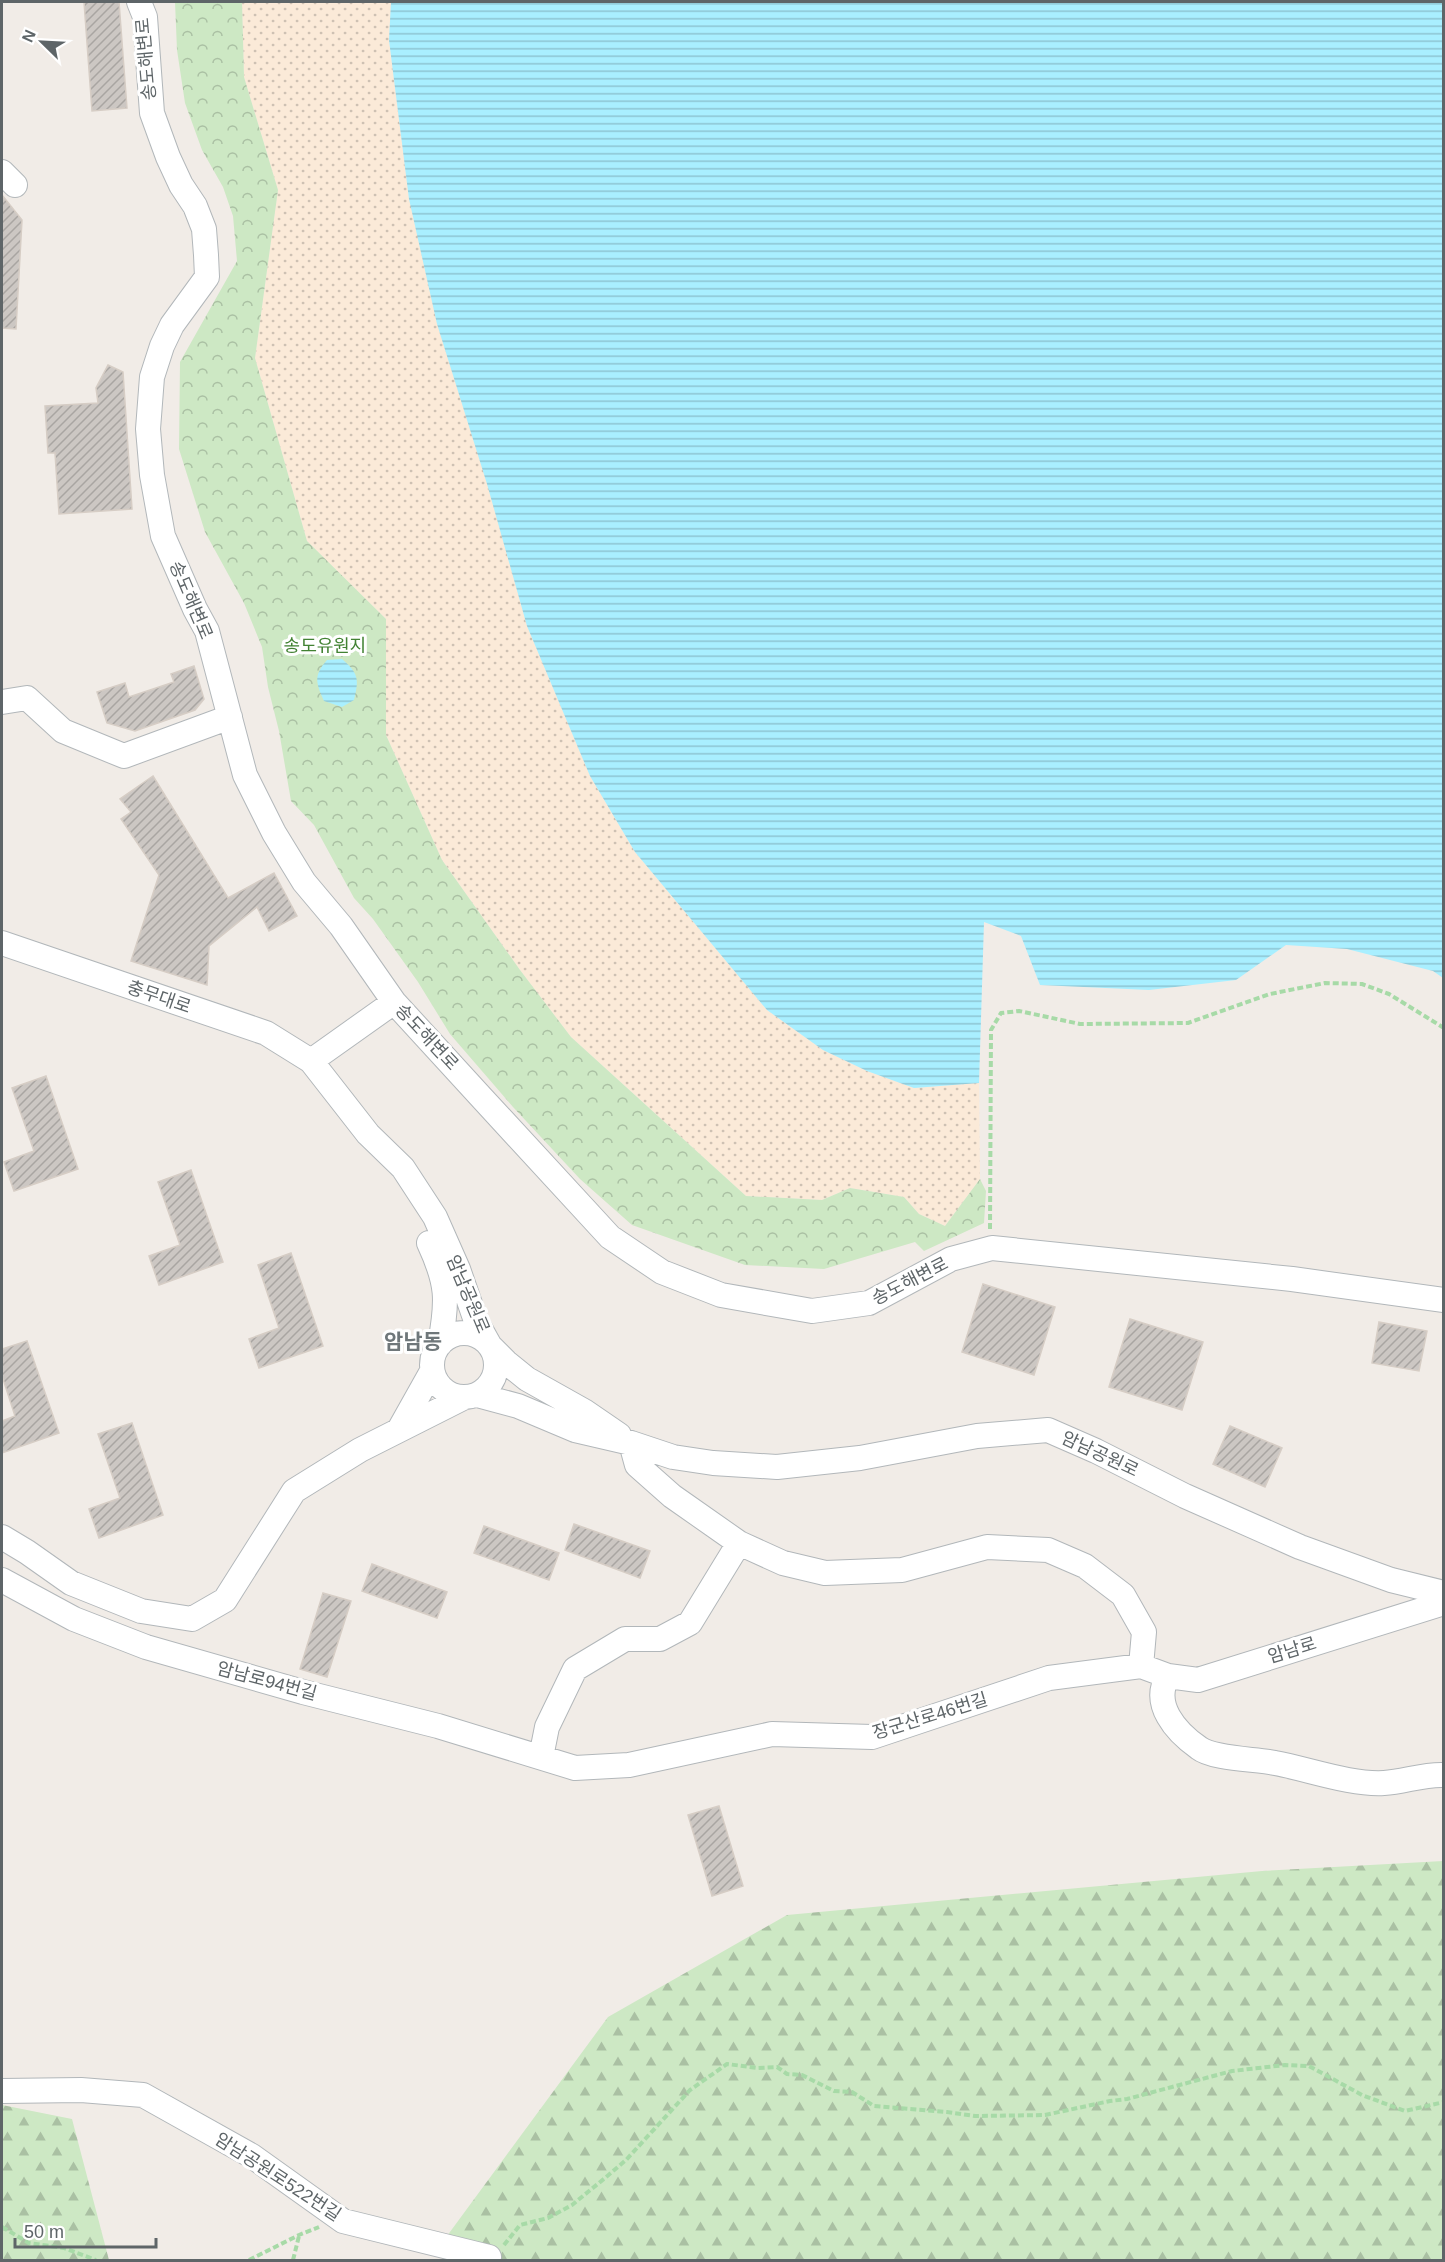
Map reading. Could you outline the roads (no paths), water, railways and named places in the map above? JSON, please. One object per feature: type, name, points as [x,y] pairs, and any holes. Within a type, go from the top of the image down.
[{"type":"street","name":"송도해변로","points":[[139,2],[145,17],[152,113],[168,157],[181,185],[195,206],[204,229],[207,277],[172,325],[152,377],[148,429],[152,475],[163,536],[207,632],[245,776],[274,833],[304,882],[341,926],[394,1002],[610,1237],[662,1272],[721,1295],[812,1311],[869,1303],[951,1259],[990,1248],[1292,1279],[1443,1300]]},
{"type":"street","points":[[2,702],[27,698],[63,731],[124,756],[230,717]]},
{"type":"street","name":"충무대로","points":[[2,943],[266,1034],[311,1061]]},
{"type":"street","points":[[311,1061],[394,1002]]},
{"type":"street","name":"암남공원로","points":[[311,1061],[368,1134],[403,1168],[435,1217],[458,1269],[476,1321],[490,1346],[527,1378],[584,1411],[631,1443]]},
{"type":"street","name":"암남공원로","points":[[368,1134],[386,1170],[416,1216],[438,1261],[447,1308],[440,1344]]},
{"type":"street","points":[[2,1537],[71,1583],[141,1611],[192,1618],[225,1600],[294,1491],[360,1450],[488,1386],[495,1374],[496,1359],[490,1346],[479,1336],[466,1333],[451,1335],[440,1344],[433,1357],[432,1371],[417,1401],[398,1430]]},
{"type":"street","points":[[432,1371],[438,1384],[449,1394],[470,1396]]},
{"type":"street","name":"암남공원로","points":[[470,1396],[518,1406],[575,1430],[631,1443],[673,1457],[713,1463],[777,1467],[860,1458],[977,1436],[1048,1430],[1096,1450],[1185,1496],[1300,1547],[1391,1580],[1443,1593]]},
{"type":"street","points":[[631,1443],[637,1466],[672,1496],[740,1543],[783,1563],[825,1573],[902,1570],[987,1547],[1048,1550],[1085,1566],[1123,1595],[1144,1632],[1141,1666]]},
{"type":"street","points":[[541,1757],[547,1726],[575,1669],[626,1640],[660,1639],[690,1623],[740,1543]]},
{"type":"street","name":"암남로94번길","points":[[2,1580],[74,1619],[146,1647],[303,1692],[438,1726],[541,1757]]},
{"type":"street","name":"암남로","points":[[1141,1666],[1168,1676],[1198,1680],[1443,1603]]},
{"type":"street","name":"장군산로46번길","points":[[541,1757],[574,1768],[629,1765],[772,1734],[872,1737],[1049,1677],[1141,1666]]},
{"type":"street","points":[[1168,1676],[1161,1691],[1163,1708],[1169,1720],[1200,1750],[1241,1759],[1272,1762],[1344,1779],[1383,1783],[1443,1775]]},
{"type":"street","name":"암남공원로522번길","points":[[2,2091],[81,2090],[143,2095],[252,2156],[343,2221],[493,2258]]},
{"type":"water","points":[[391,2],[1443,2],[1443,978],[1433,971],[1347,949],[1286,945],[1236,980],[1149,990],[1040,985],[1021,936],[984,922],[979,1083],[914,1088],[867,1071],[823,1050],[767,1010],[635,852],[590,776],[527,626],[487,484],[437,324],[409,199],[389,40]]},
{"type":"water","points":[[342,659],[355,673],[357,687],[354,700],[342,707],[324,701],[317,680],[327,660]]},
{"type":"district","name":"암남동","points":[[413,1341]]},
{"type":"park label","name":"송도유원지","points":[[325,646]]}]
